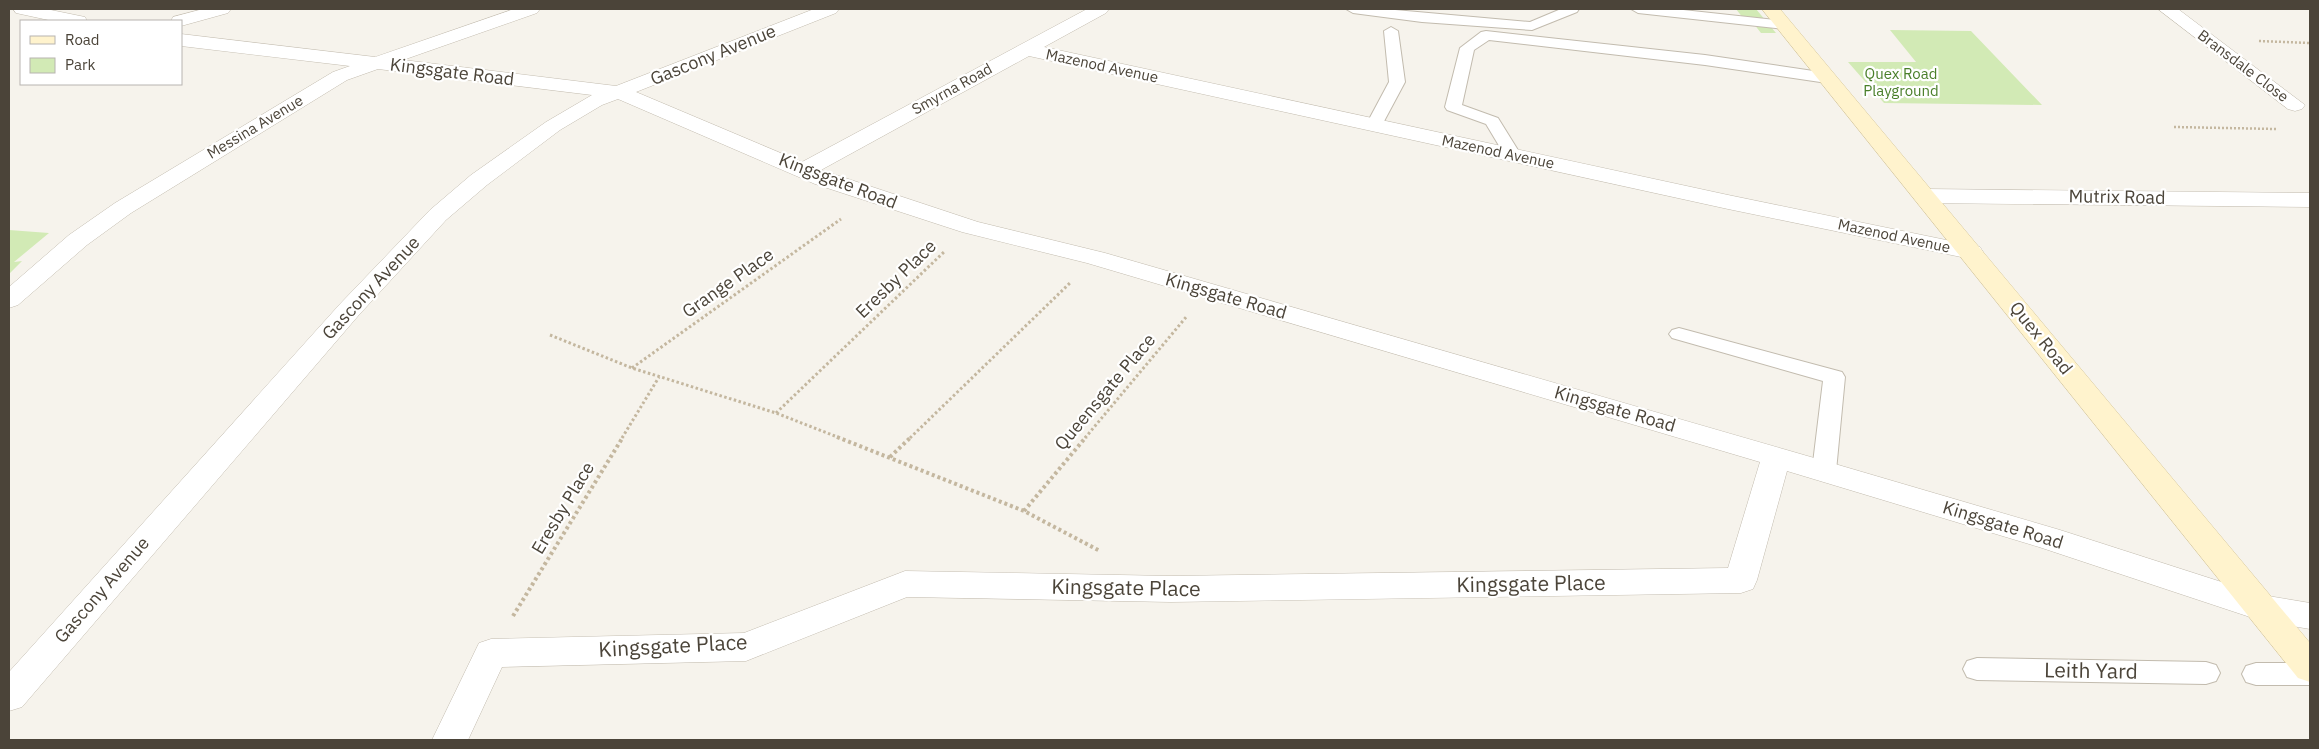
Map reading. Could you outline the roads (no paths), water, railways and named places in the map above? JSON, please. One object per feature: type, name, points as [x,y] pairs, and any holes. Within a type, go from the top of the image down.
[{"type":"main road","name":"Quex Road","points":[[1777,17],[2310,668]]},
{"type":"street","points":[[22,9],[73,20]]},
{"type":"street","points":[[182,20],[222,9]]},
{"type":"street","name":"Messina Avenue","points":[[9,300],[78,240],[123,208],[332,81],[374,63],[531,9]]},
{"type":"street","name":"Gascony Avenue","points":[[9,696],[349,310],[438,215],[479,180],[580,108],[830,9]]},
{"type":"street","name":"Smyrna Road","points":[[804,170],[1100,9]]},
{"type":"street","name":"Bransdale Close","points":[[2166,9],[2295,105]]},
{"type":"street","name":"Kingsgate Road","points":[[182,40],[619,92],[867,195],[970,227],[1096,258],[1776,456],[2048,538],[2262,608],[2310,616]]},
{"type":"street","name":"Mazenod Avenue","points":[[1025,49],[1971,252]]},
{"type":"street","name":"Mutrix Road","points":[[1925,196],[2310,200]]},
{"type":"street","name":"Kingsgate Place","points":[[450,740],[490,653],[746,647],[904,584],[1171,589],[1741,580],[1776,456]]},
{"type":"lane","points":[[1353,9],[1422,18],[1532,26],[1572,9]]},
{"type":"lane","points":[[1638,9],[1777,17]]},
{"type":"lane","points":[[1374,125],[1397,82],[1391,31]]},
{"type":"lane","points":[[1513,155],[1492,121],[1453,107],[1467,48],[1486,35],[1705,60],[1827,78]]},
{"type":"lane","points":[[1679,334],[1834,377],[1824,471]]},
{"type":"lane","name":"Leith Yard","points":[[1977,669],[2206,673]]},
{"type":"lane","points":[[2256,674],[2310,674]]},
{"type":"park label","name":"Quex Road Playground","points":[[1901,82]]}]
